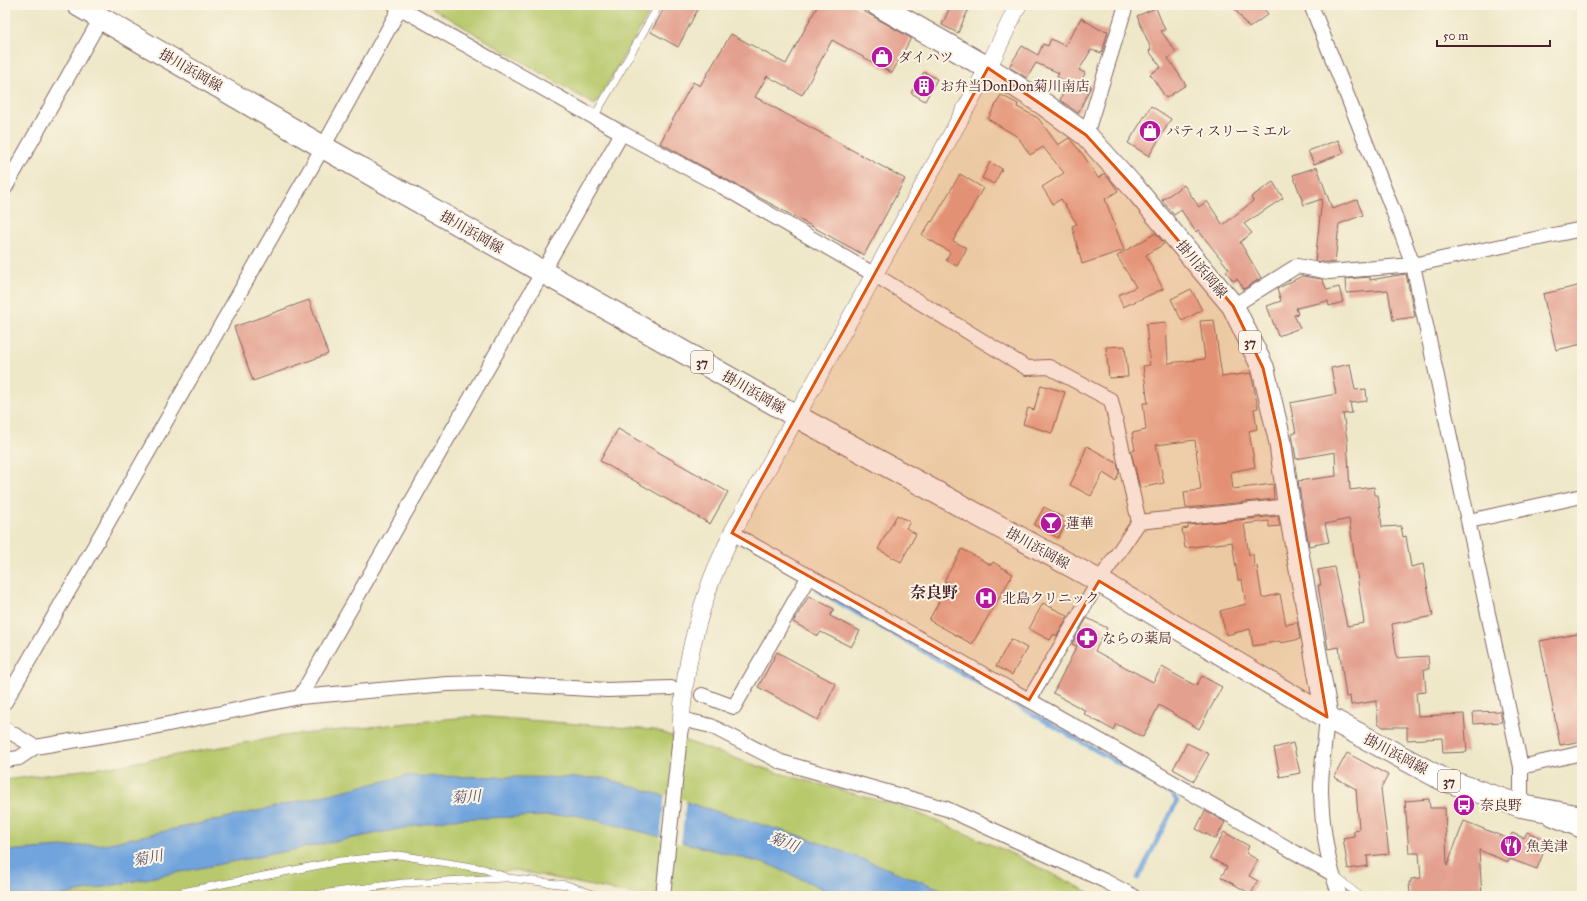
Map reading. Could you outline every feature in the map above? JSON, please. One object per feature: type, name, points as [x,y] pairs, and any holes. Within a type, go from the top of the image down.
[{"type":"main road","name":"掛川浜岡線","points":[[78,5],[323,147],[796,416],[1099,581],[1327,717],[1442,779],[1521,806],[1582,817]]},
{"type":"main road","name":"掛川浜岡線","points":[[878,5],[988,68],[1045,105],[1086,135],[1136,190],[1233,306],[1263,368],[1280,441],[1289,506],[1327,717]]},
{"type":"street","points":[[663,896],[684,686],[696,632],[708,589],[732,534],[988,68],[1018,5]]},
{"type":"street","points":[[1086,135],[1126,5]]},
{"type":"street","points":[[1311,5],[1392,208],[1413,265],[1521,766],[1521,806],[1582,831]]},
{"type":"street","points":[[5,702],[323,147],[398,6],[622,133],[723,187],[875,275],[1027,368],[1049,367],[1111,400],[1139,522],[1099,581],[1029,700]]},
{"type":"street","points":[[5,188],[101,18]]},
{"type":"street","points":[[300,697],[622,133]]},
{"type":"street","points":[[1233,306],[1297,266],[1329,272],[1413,265],[1582,229]]},
{"type":"street","points":[[1469,521],[1582,496]]},
{"type":"street","points":[[1139,522],[1289,506]]},
{"type":"street","points":[[732,534],[1029,700],[1332,873]]},
{"type":"street","points":[[702,695],[734,707],[809,576]]},
{"type":"street","points":[[5,760],[18,758],[35,747],[149,728],[300,697],[447,684],[486,683],[606,690],[671,688]]},
{"type":"street","points":[[1327,717],[1321,790],[1325,839],[1332,873],[1340,896]]},
{"type":"street","points":[[681,722],[711,726],[781,762],[947,809],[1105,881],[1132,896]]},
{"type":"street","points":[[5,729],[35,747]]},
{"type":"street","points":[[1521,766],[1582,753]]},
{"type":"lane","points":[[594,117],[659,5]]},
{"type":"lane","points":[[162,896],[340,861],[399,855],[484,868],[508,878]]},
{"type":"lane","points":[[1332,873],[1360,896]]},
{"type":"lane","points":[[306,896],[404,883],[508,878],[567,885],[598,896]]},
{"type":"highlighted area","points":[[988,68],[1086,135],[1136,190],[1233,306],[1263,368],[1280,441],[1327,717],[1099,581],[1029,700],[732,533]]},
{"type":"green space","points":[[427,5],[654,5],[595,105]]},
{"type":"green space","points":[[476,716],[654,730],[775,772],[906,808],[1006,851],[1097,896],[640,896],[515,870],[346,896],[5,896],[5,780],[115,766],[283,736]]},
{"type":"water","name":"菊川","points":[[405,776],[604,778],[807,838],[959,896],[839,896],[770,865],[576,815],[450,819],[58,896],[5,896],[5,851],[105,844],[262,810]]},
{"type":"pier","points":[[665,794],[686,800],[681,844],[660,839]]},
{"type":"building","points":[[666,5],[700,5],[678,47],[651,32]]},
{"type":"building","points":[[818,5],[853,5],[911,38],[892,73],[832,40],[802,95],[767,76],[755,97],[905,179],[864,255],[660,143],[693,82],[700,86],[731,34],[786,64]]},
{"type":"building","points":[[951,5],[970,5],[958,33],[942,25]]},
{"type":"building","points":[[1232,5],[1261,5],[1268,14],[1249,28]]},
{"type":"building","points":[[1156,8],[1165,30],[1161,31],[1176,52],[1168,58],[1186,85],[1166,98],[1150,74],[1161,67],[1149,51],[1151,49],[1137,16]]},
{"type":"building","points":[[1081,18],[1099,29],[1108,31],[1102,53],[1091,50],[1079,70],[1085,73],[1081,82],[1091,86],[1078,113],[1060,100],[1068,82],[1057,77],[1059,73],[1036,63],[1027,78],[1009,67],[1022,46],[1038,55],[1043,44],[1048,46],[1051,39],[1065,46]]},
{"type":"building","name":"お弁当DonDon菊川南店","points":[[924,72],[937,79],[925,101],[911,93]]},
{"type":"building","points":[[1001,95],[1018,104],[1017,107],[1038,118],[1058,145],[1069,138],[1084,156],[1098,178],[1104,174],[1112,182],[1118,191],[1105,199],[1124,250],[1082,264],[1072,226],[1077,224],[1061,199],[1053,204],[1042,187],[1064,173],[1043,147],[1030,155],[1018,137],[988,119]]},
{"type":"building","name":"パティスリーミエル","points":[[1151,106],[1171,119],[1149,156],[1128,143]]},
{"type":"building","points":[[1338,140],[1344,153],[1314,164],[1308,151]]},
{"type":"building","points":[[990,162],[1002,169],[994,184],[982,178]]},
{"type":"building","points":[[1317,167],[1332,209],[1357,200],[1363,215],[1339,224],[1335,263],[1315,261],[1322,199],[1304,205],[1293,175]]},
{"type":"building","points":[[960,174],[983,188],[953,241],[967,248],[957,266],[946,260],[950,252],[922,235],[931,221],[932,222]]},
{"type":"building","points":[[1273,182],[1283,198],[1244,224],[1252,233],[1240,242],[1261,278],[1244,289],[1237,279],[1233,281],[1226,271],[1229,269],[1198,230],[1196,232],[1181,210],[1174,215],[1162,200],[1184,185],[1199,207],[1207,201],[1223,225],[1253,201],[1251,197]]},
{"type":"building","points":[[1156,233],[1164,244],[1146,255],[1163,289],[1123,307],[1118,295],[1136,287],[1117,256]]},
{"type":"building","points":[[1406,274],[1415,317],[1393,320],[1388,290],[1346,293],[1345,279],[1370,277],[1370,280]]},
{"type":"building","points":[[1302,276],[1322,279],[1327,290],[1339,287],[1343,302],[1329,306],[1328,301],[1296,308],[1298,314],[1294,315],[1300,328],[1278,336],[1267,306],[1281,301],[1277,289]]},
{"type":"building","points":[[1582,285],[1582,344],[1556,350],[1543,294]]},
{"type":"building","points":[[1191,289],[1202,310],[1182,321],[1171,299]]},
{"type":"building","points":[[309,300],[328,354],[253,381],[234,327]]},
{"type":"building","points":[[1214,320],[1222,377],[1251,373],[1258,408],[1254,409],[1257,429],[1249,431],[1255,467],[1231,472],[1233,489],[1273,484],[1274,499],[1186,508],[1184,492],[1201,490],[1195,440],[1156,445],[1164,483],[1140,488],[1131,451],[1135,450],[1132,433],[1146,430],[1143,403],[1148,403],[1143,366],[1150,365],[1146,324],[1166,322],[1168,363],[1205,359],[1200,321]]},
{"type":"building","points":[[1125,346],[1128,377],[1109,378],[1106,347]]},
{"type":"building","points":[[1350,364],[1355,390],[1366,389],[1367,401],[1350,403],[1352,413],[1343,414],[1347,439],[1350,490],[1374,487],[1375,495],[1378,495],[1382,527],[1401,526],[1403,537],[1406,536],[1411,567],[1423,564],[1433,616],[1392,624],[1397,658],[1428,656],[1429,669],[1424,669],[1426,692],[1416,693],[1418,716],[1464,714],[1467,752],[1443,753],[1442,738],[1407,740],[1407,727],[1383,727],[1378,723],[1377,701],[1351,705],[1350,696],[1346,697],[1339,647],[1328,649],[1318,585],[1321,585],[1318,570],[1334,567],[1347,626],[1364,623],[1349,519],[1325,524],[1329,542],[1309,546],[1298,481],[1336,476],[1335,452],[1296,459],[1292,434],[1296,433],[1290,403],[1336,394],[1331,368]]},
{"type":"building","points":[[1041,385],[1065,392],[1052,433],[1023,424],[1028,408],[1034,410]]},
{"type":"building","points":[[618,429],[728,492],[710,524],[600,461]]},
{"type":"building","points":[[1087,446],[1117,463],[1119,472],[1116,481],[1103,473],[1091,496],[1070,485],[1082,461]]},
{"type":"building","name":"蓮華","points":[[1044,507],[1068,520],[1058,538],[1034,525]]},
{"type":"building","points":[[897,515],[910,522],[906,528],[916,534],[901,562],[878,549]]},
{"type":"building","points":[[1278,516],[1280,526],[1269,527],[1269,521],[1244,524],[1249,555],[1253,554],[1254,567],[1257,566],[1262,598],[1280,594],[1286,625],[1297,622],[1300,639],[1253,646],[1250,629],[1226,635],[1220,611],[1246,604],[1242,580],[1238,580],[1232,542],[1185,548],[1182,529],[1188,528],[1188,525]]},
{"type":"building","name":"北島クリニック","points":[[962,549],[991,565],[993,562],[1013,574],[972,644],[929,620],[949,583],[944,581]]},
{"type":"building","points":[[809,596],[834,609],[830,616],[860,631],[851,647],[821,632],[818,636],[793,622]]},
{"type":"building","points":[[1043,603],[1068,616],[1057,636],[1054,634],[1050,640],[1029,629]]},
{"type":"building","points":[[1087,618],[1107,628],[1095,651],[1153,682],[1162,667],[1196,686],[1202,676],[1222,687],[1199,729],[1159,705],[1143,737],[1116,724],[1113,730],[1084,714],[1086,711],[1053,693],[1077,646],[1072,644]]},
{"type":"building","points":[[1582,633],[1582,741],[1560,745],[1540,641]]},
{"type":"building","points":[[1011,639],[1027,648],[1012,675],[996,666]]},
{"type":"building","points":[[777,652],[836,684],[818,720],[758,687]]},
{"type":"building","points":[[1500,711],[1502,722],[1474,724],[1473,712]]},
{"type":"building","points":[[1187,743],[1209,754],[1194,781],[1173,769]]},
{"type":"building","points":[[1293,743],[1300,773],[1280,777],[1274,748]]},
{"type":"building","points":[[1347,753],[1388,775],[1381,789],[1389,854],[1367,856],[1368,866],[1348,869],[1343,838],[1354,836],[1354,830],[1359,829],[1356,789],[1334,777]]},
{"type":"building","points":[[1429,799],[1430,808],[1445,808],[1447,866],[1464,821],[1509,839],[1512,833],[1524,838],[1527,832],[1548,840],[1537,869],[1510,859],[1508,862],[1479,850],[1482,896],[1410,896],[1409,882],[1411,882],[1411,879],[1421,878],[1419,853],[1409,853],[1405,801]]},
{"type":"building","points":[[1205,811],[1225,822],[1216,839],[1196,829]]},
{"type":"building","points":[[1224,832],[1249,846],[1246,853],[1258,860],[1249,876],[1258,881],[1251,894],[1221,877],[1227,867],[1210,858]]},
{"type":"waterway","points":[[817,590],[1172,794],[1177,801],[1138,878]]},
{"type":"place","name":"ダイハツ","points":[[882,57]]},
{"type":"place","name":"お弁当DonDon菊川南店","points":[[924,86]]},
{"type":"place","name":"パティスリーミエル","points":[[1150,131]]},
{"type":"place","name":"蓮華","points":[[1051,523]]},
{"type":"place","name":"北島クリニック","points":[[986,598]]},
{"type":"place","name":"ならの薬局","points":[[1087,638]]},
{"type":"place","name":"奈良野","points":[[1464,805]]},
{"type":"place","name":"魚美津","points":[[1511,846]]},
{"type":"district","name":"奈良野","points":[[934,592]]}]
